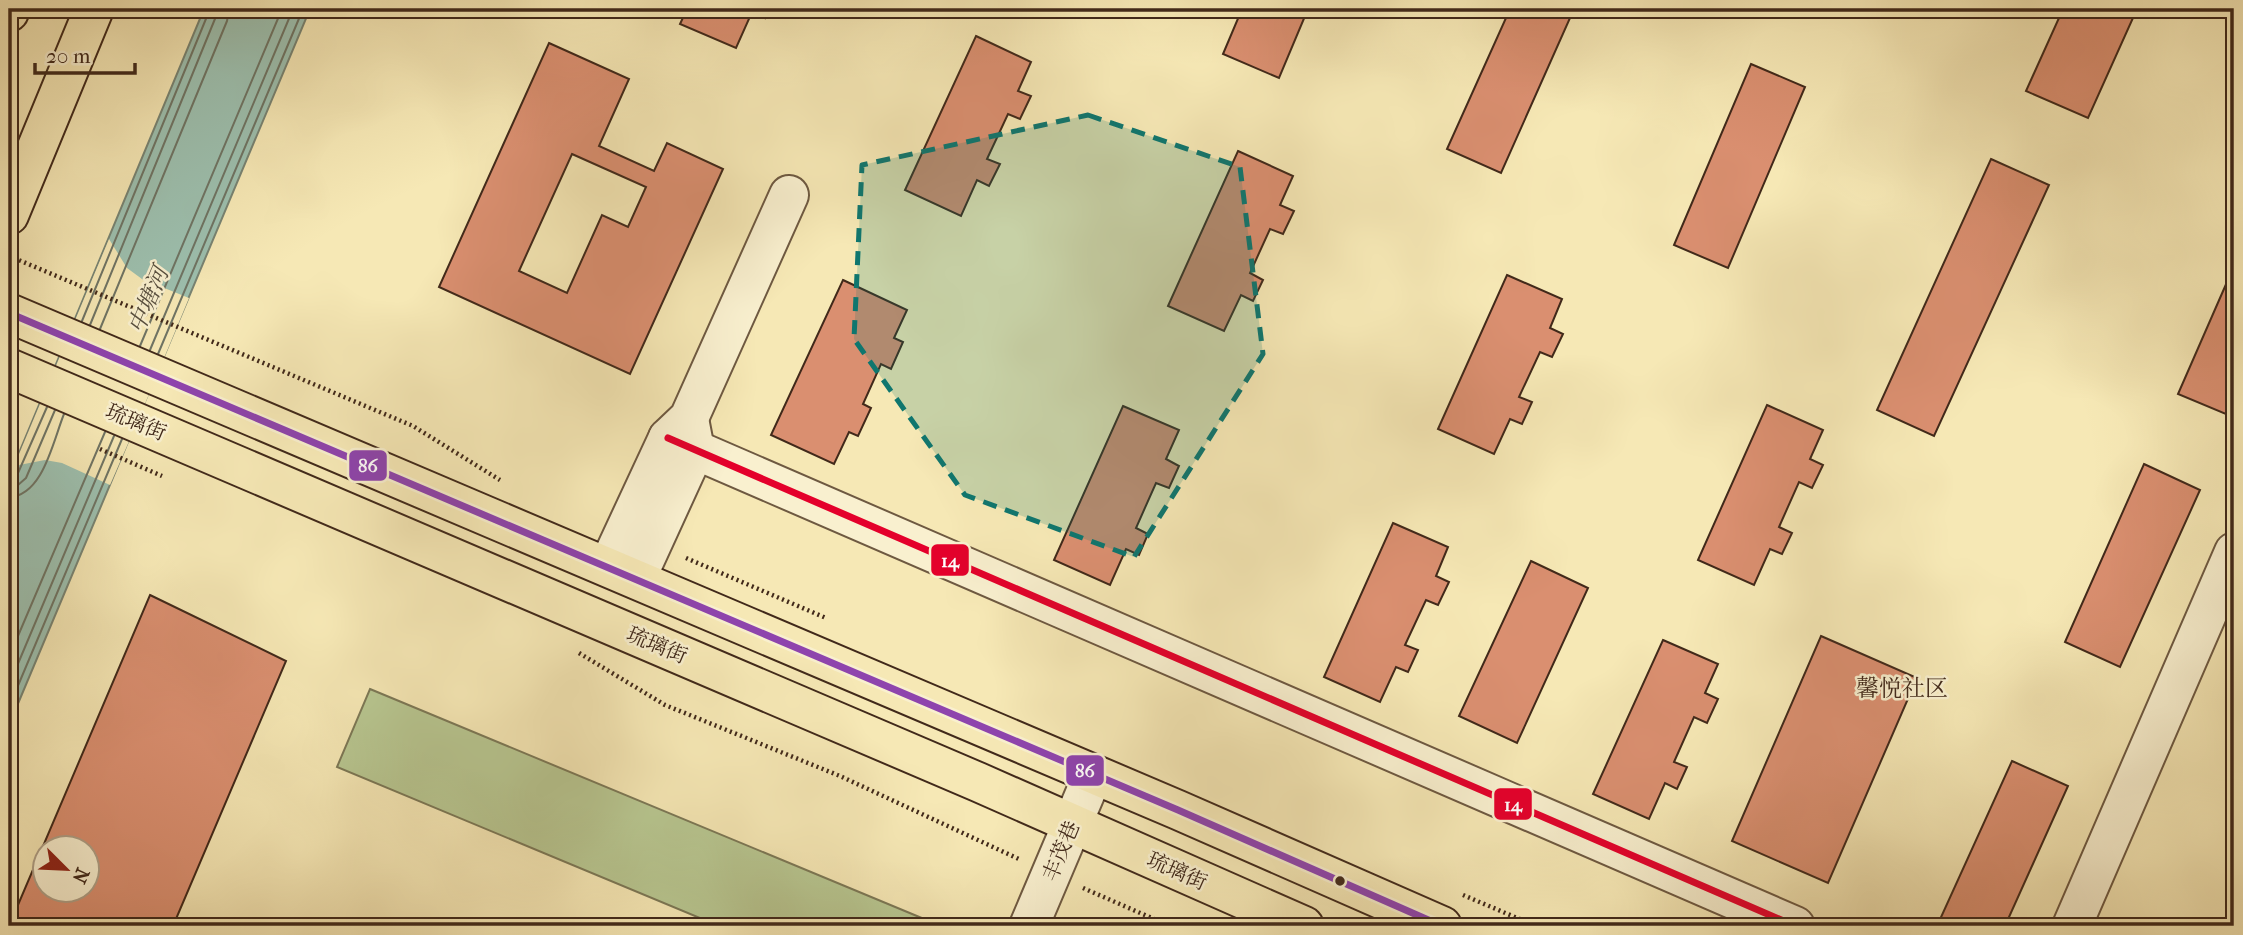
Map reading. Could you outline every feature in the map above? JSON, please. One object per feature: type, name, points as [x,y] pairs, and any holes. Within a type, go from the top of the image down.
[{"type":"main road","points":[[9,215],[94,9]]},
{"type":"main road","points":[[9,313],[1442,926]]},
{"type":"main road","name":"琉璃街","points":[[9,368],[1304,926]]},
{"type":"street","points":[[622,573],[789,195]]},
{"type":"street","points":[[622,573],[652,544],[684,435]]},
{"type":"street","points":[[684,435],[1795,926]]},
{"type":"street","points":[[2072,926],[2234,552]]},
{"type":"street","name":"丰茂巷","points":[[1029,926],[1093,775]]},
{"type":"path","points":[[9,256],[413,426],[508,485]]},
{"type":"path","points":[[121,459],[173,480]]},
{"type":"path","points":[[652,544],[834,621]]},
{"type":"path","points":[[571,648],[665,705],[840,776],[1170,926]]},
{"type":"path","points":[[1459,893],[1536,926]]},
{"type":"highlighted area","points":[[1088,115],[1240,167],[1263,354],[1134,557],[965,495],[854,339],[862,165]]},
{"type":"green space","points":[[370,689],[941,926],[719,926],[337,767]]},
{"type":"water","name":"中塘河","points":[[204,9],[310,9],[9,725],[9,477]]},
{"type":"pier","points":[[109,239],[127,268],[142,279],[189,298],[137,423],[110,485],[62,463],[45,460],[14,466]]},
{"type":"building","points":[[687,9],[768,9],[765,18],[752,12],[736,48],[680,24]]},
{"type":"building","points":[[1242,9],[1308,9],[1279,78],[1223,54]]},
{"type":"building","points":[[1510,9],[1574,9],[1501,173],[1447,149]]},
{"type":"building","points":[[2063,9],[2137,9],[2088,118],[2026,91]]},
{"type":"building","points":[[976,36],[1031,62],[1018,91],[1031,96],[1020,119],[1008,114],[987,159],[1000,164],[989,186],[977,180],[961,216],[905,190]]},
{"type":"building","points":[[549,43],[629,79],[599,146],[654,171],[667,143],[723,169],[630,374],[439,287]],"holes":[[[572,154],[646,187],[628,227],[602,215],[567,293],[519,271]]]},
{"type":"building","points":[[1751,64],[1805,87],[1728,268],[1674,245]]},
{"type":"building","points":[[1238,151],[1293,176],[1280,205],[1294,211],[1283,234],[1270,229],[1250,273],[1263,280],[1253,301],[1241,295],[1224,331],[1168,306]]},
{"type":"building","points":[[1991,159],[2049,185],[1934,436],[1877,410]]},
{"type":"building","points":[[2234,266],[2234,414],[2233,417],[2178,394]]},
{"type":"building","points":[[1507,275],[1562,299],[1550,328],[1563,334],[1552,357],[1540,352],[1519,397],[1532,402],[1522,424],[1510,419],[1494,454],[1438,429]]},
{"type":"building","points":[[843,280],[907,310],[894,338],[903,342],[891,369],[881,364],[863,404],[871,408],[858,436],[849,432],[834,464],[771,435]]},
{"type":"building","points":[[1767,405],[1823,430],[1810,459],[1823,465],[1812,488],[1799,482],[1779,527],[1792,533],[1782,554],[1770,549],[1754,585],[1698,560]]},
{"type":"building","points":[[1123,406],[1179,430],[1166,459],[1179,466],[1169,488],[1156,483],[1136,528],[1148,534],[1139,555],[1126,549],[1110,585],[1054,560]]},
{"type":"building","points":[[2144,464],[2200,490],[2120,667],[2065,642]]},
{"type":"building","points":[[1393,523],[1448,547],[1436,576],[1449,582],[1438,605],[1426,600],[1405,645],[1418,650],[1408,672],[1396,667],[1380,702],[1324,677]]},
{"type":"building","points":[[1531,561],[1588,588],[1517,743],[1459,716]]},
{"type":"building","points":[[150,595],[286,661],[173,926],[9,926],[32,872],[32,904],[102,904],[102,834],[48,834]]},
{"type":"building","points":[[1821,636],[1917,678],[1828,883],[1732,841]]},
{"type":"building","points":[[1663,640],[1718,664],[1705,693],[1718,699],[1707,723],[1694,717],[1674,762],[1687,767],[1677,789],[1665,783],[1649,819],[1593,794]]},
{"type":"building","points":[[2012,761],[2068,786],[2005,926],[1937,926]]},
{"type":"transit line","name":"86","points":[[9,313],[1178,810],[1442,926]]},
{"type":"transit line","name":"14","points":[[668,438],[1795,926]]},
{"type":"district","name":"馨悦社区","points":[[1902,688]]}]
